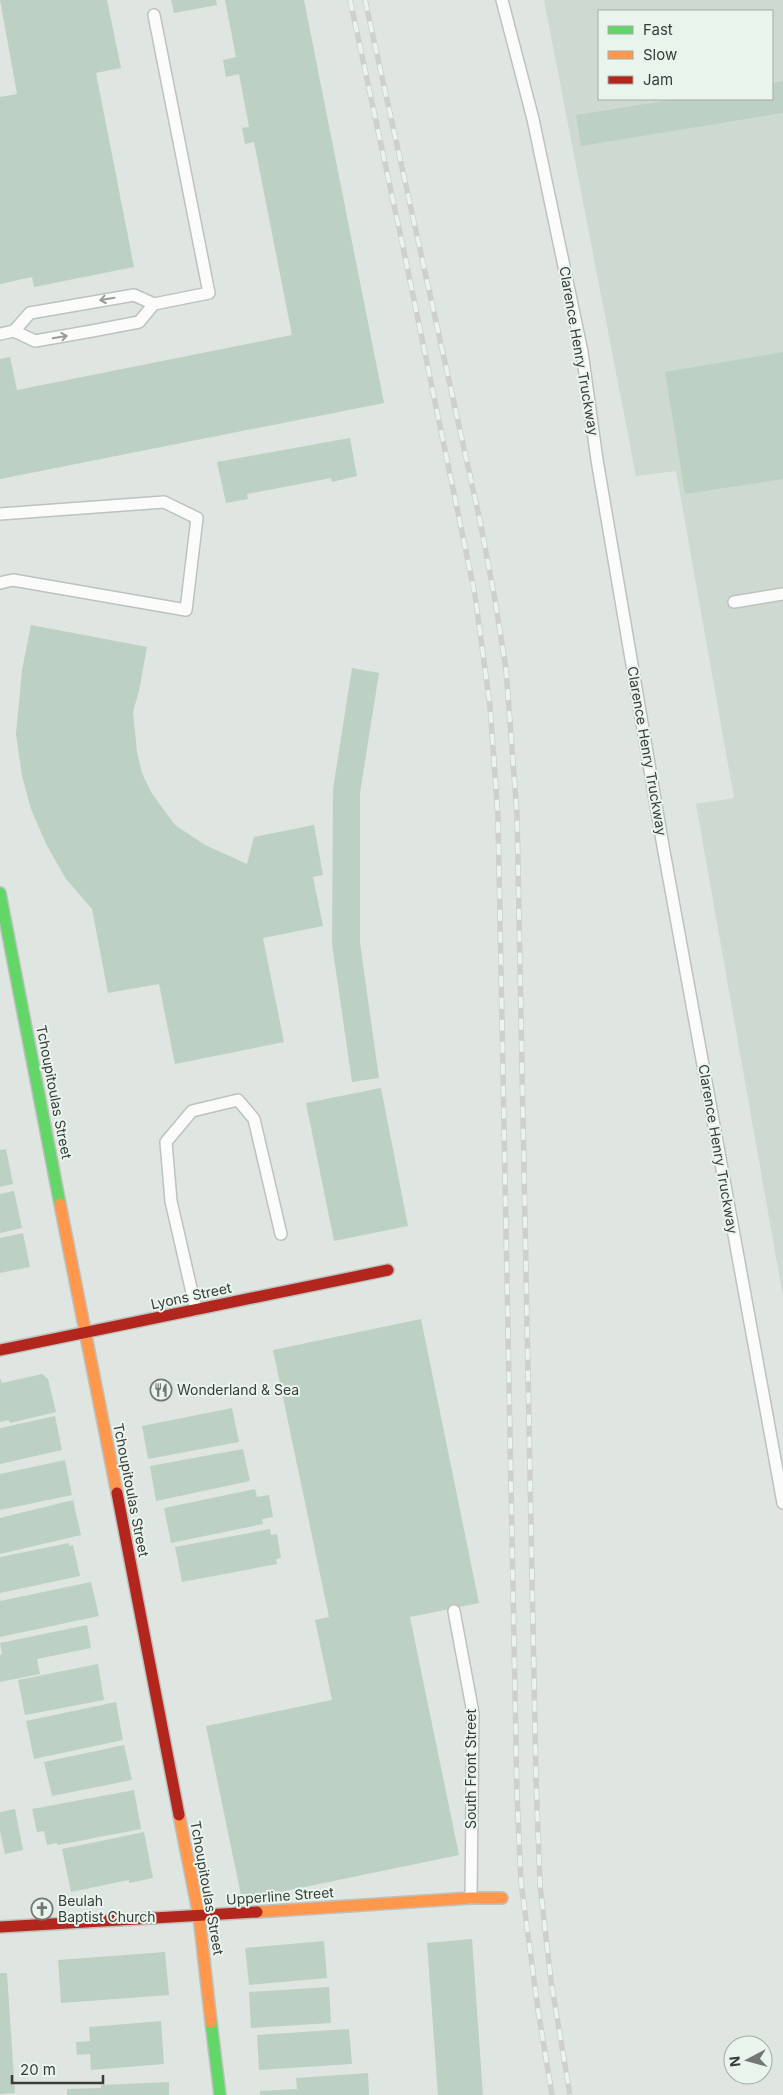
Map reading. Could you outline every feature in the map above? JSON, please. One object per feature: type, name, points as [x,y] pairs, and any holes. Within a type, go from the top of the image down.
[{"type":"street","name":"Tchoupitoulas Street","points":[[0,893],[199,1916],[220,2095]]},
{"type":"street","name":"Lyons Street","points":[[0,1350],[388,1270]]},
{"type":"street","name":"Upperline Street","points":[[0,1927],[471,1898],[502,1898]]},
{"type":"lane","name":"Clarence Henry Truckway","points":[[502,0],[534,119],[582,352],[597,460],[661,836],[783,1503]]},
{"type":"lane","points":[[0,334],[14,331],[30,313],[134,295],[154,304],[209,293],[154,15]]},
{"type":"lane","points":[[14,331],[35,341],[139,322],[154,304]]},
{"type":"lane","points":[[0,514],[164,502],[197,518],[186,610],[13,580],[0,583]]},
{"type":"lane","points":[[734,602],[783,594]]},
{"type":"lane","points":[[196,1310],[170,1201],[166,1142],[192,1111],[238,1100],[254,1119],[281,1234]]},
{"type":"lane","name":"South Front Street","points":[[454,1611],[473,1713],[471,1898]]},
{"type":"shaded area","points":[[544,0],[783,0],[783,1297],[696,804],[734,798],[676,471],[636,476]]},
{"type":"building","points":[[0,0],[107,0],[121,68],[96,73],[134,267],[34,287],[32,277],[0,284],[0,97],[17,94]]},
{"type":"building","points":[[171,0],[216,0],[217,5],[174,13]]},
{"type":"building","points":[[225,0],[304,0],[384,403],[0,479],[0,359],[10,357],[17,390],[292,335],[254,142],[245,144],[242,128],[249,127],[239,74],[226,77],[223,60],[236,57]]},
{"type":"building","points":[[783,81],[783,113],[581,146],[576,115],[670,100],[773,100],[773,83]]},
{"type":"building","points":[[783,352],[783,479],[685,494],[665,372]]},
{"type":"building","points":[[350,438],[357,476],[332,482],[331,478],[247,494],[248,499],[226,503],[217,462]]},
{"type":"building","points":[[31,625],[147,647],[133,712],[137,752],[142,773],[151,792],[175,825],[205,845],[247,864],[254,837],[314,825],[323,875],[313,877],[323,926],[263,938],[284,1042],[175,1064],[159,984],[108,993],[92,909],[66,879],[46,844],[31,809],[22,776],[16,734],[22,670]]},
{"type":"building","points":[[352,668],[379,673],[360,793],[360,943],[379,1078],[352,1082],[332,944],[333,789]]},
{"type":"building","points":[[381,1088],[408,1226],[334,1241],[306,1103]]},
{"type":"building","points":[[6,1149],[13,1184],[0,1187],[0,1150]]},
{"type":"building","points":[[14,1191],[22,1228],[0,1233],[0,1194]]},
{"type":"building","points":[[23,1233],[30,1267],[0,1273],[0,1238]]},
{"type":"building","points":[[421,1319],[479,1603],[410,1617],[459,1855],[242,1900],[206,1726],[332,1700],[315,1620],[329,1617],[273,1350]]},
{"type":"building","points":[[42,1374],[48,1379],[56,1412],[10,1423],[9,1420],[0,1422],[0,1378],[2,1383]]},
{"type":"building","points":[[232,1408],[239,1442],[148,1459],[142,1426]]},
{"type":"building","points":[[55,1416],[62,1450],[0,1464],[0,1428]]},
{"type":"building","points":[[243,1449],[250,1481],[156,1501],[150,1466]]},
{"type":"building","points":[[65,1460],[72,1495],[0,1510],[0,1474]]},
{"type":"building","points":[[255,1489],[257,1497],[269,1495],[273,1517],[262,1519],[263,1524],[171,1543],[164,1508]]},
{"type":"building","points":[[73,1500],[81,1535],[0,1554],[0,1518]]},
{"type":"building","points":[[270,1529],[271,1535],[277,1534],[281,1558],[276,1559],[277,1564],[182,1582],[175,1547]]},
{"type":"building","points":[[69,1543],[69,1546],[73,1545],[80,1576],[0,1593],[0,1557]]},
{"type":"building","points":[[91,1582],[99,1616],[0,1637],[0,1601]]},
{"type":"building","points":[[87,1625],[91,1648],[37,1659],[40,1674],[0,1682],[0,1655],[2,1654],[0,1643]]},
{"type":"building","points":[[98,1664],[104,1700],[25,1715],[18,1680]]},
{"type":"building","points":[[116,1702],[123,1740],[34,1759],[26,1721]]},
{"type":"building","points":[[124,1745],[132,1780],[52,1796],[44,1762]]},
{"type":"building","points":[[134,1790],[141,1829],[58,1845],[57,1843],[47,1845],[44,1831],[37,1832],[32,1809]]},
{"type":"building","points":[[15,1809],[23,1850],[5,1854],[0,1831],[0,1812]]},
{"type":"building","points":[[144,1832],[153,1878],[129,1883],[129,1880],[71,1892],[62,1849]]},
{"type":"building","points":[[472,1939],[483,2095],[438,2095],[427,1943]]},
{"type":"building","points":[[324,1941],[327,1978],[249,1985],[245,1948]]},
{"type":"building","points":[[165,1952],[169,1995],[61,2003],[58,1960]]},
{"type":"building","points":[[0,1973],[7,1973],[15,2093],[0,2094]]},
{"type":"building","points":[[329,1987],[331,2023],[251,2028],[249,1992]]},
{"type":"building","points":[[161,2021],[164,2064],[91,2070],[90,2054],[77,2055],[76,2042],[90,2041],[89,2027]]},
{"type":"building","points":[[349,2029],[352,2064],[259,2070],[257,2035]]},
{"type":"building","points":[[368,2073],[369,2095],[260,2095],[260,2091],[297,2089],[296,2078]]},
{"type":"building","points":[[169,2082],[169,2095],[67,2095],[67,2089],[101,2088],[101,2085]]},
{"type":"railway","points":[[350,0],[475,595],[490,706],[498,817],[517,1795],[521,1882],[538,2010],[552,2095]]},
{"type":"railway","points":[[365,0],[480,521],[506,669],[517,814],[536,1779],[540,1885],[551,1981],[570,2095]]},
{"type":"traffic: fast","points":[[0,893],[60,1204]]},
{"type":"traffic: fast","points":[[211,2022],[220,2095]]},
{"type":"traffic: slow","points":[[60,1204],[117,1493]]},
{"type":"traffic: slow","points":[[179,1815],[199,1916],[211,2022]]},
{"type":"traffic: slow","points":[[257,1912],[471,1898],[502,1898]]},
{"type":"traffic: jam","points":[[0,1350],[388,1270]]},
{"type":"traffic: jam","points":[[117,1493],[179,1815]]},
{"type":"traffic: jam","points":[[0,1927],[257,1912]]},
{"type":"place","name":"Wonderland & Sea","points":[[161,1390]]},
{"type":"place","name":"Beulah Baptist Church","points":[[42,1909]]}]
